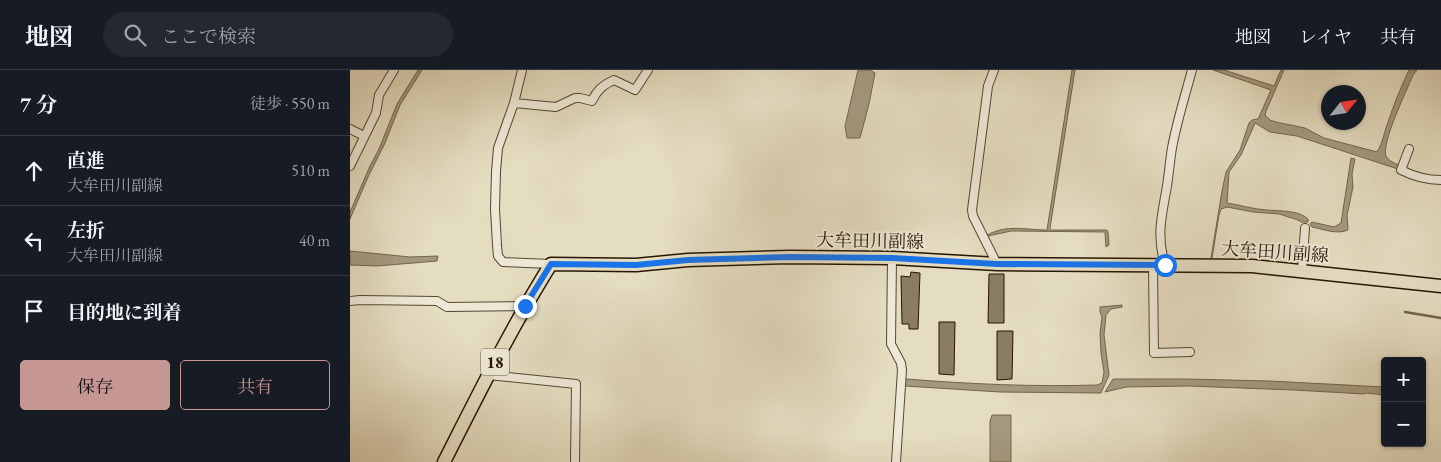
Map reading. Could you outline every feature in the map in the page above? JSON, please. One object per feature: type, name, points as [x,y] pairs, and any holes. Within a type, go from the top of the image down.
[{"type":"main road","name":"大牟田川副線","points":[[551,264],[636,265],[688,260],[789,257],[892,258],[997,264],[1252,266],[1441,286]]},
{"type":"main road","name":"18","points":[[444,462],[525,306],[551,264]]},
{"type":"street","points":[[350,166],[376,114],[378,95],[394,70]]},
{"type":"street","points":[[522,70],[514,103],[498,148],[495,209],[498,256],[503,262],[551,264]]},
{"type":"street","points":[[514,103],[556,107],[575,98],[592,101],[603,85],[614,80],[635,90],[648,70]]},
{"type":"street","points":[[994,70],[988,86],[972,210],[997,264]]},
{"type":"street","points":[[1190,352],[1154,352],[1162,208],[1172,148],[1192,70]]},
{"type":"street","points":[[350,129],[364,136]]},
{"type":"street","points":[[1408,149],[1403,167],[1412,176],[1427,180],[1441,180]]},
{"type":"street","points":[[1302,270],[1305,228]]},
{"type":"street","points":[[892,258],[891,344],[901,363],[902,370],[896,462]]},
{"type":"street","points":[[350,301],[437,301],[447,307],[525,306]]},
{"type":"street","points":[[488,375],[576,384],[575,462]]},
{"type":"shaded area","points":[[418,70],[422,70],[400,105],[385,143],[350,219],[350,212],[397,104]]},
{"type":"shaded area","points":[[858,70],[870,70],[875,73],[860,138],[847,138],[845,126]]},
{"type":"shaded area","points":[[1072,70],[1075,70],[1050,230],[1107,230],[1109,245],[1106,247],[1105,232],[1011,231],[988,236],[1002,230],[1017,228],[1047,230]]},
{"type":"shaded area","points":[[1213,70],[1224,70],[1274,86],[1281,70],[1284,70],[1266,111],[1265,115],[1270,120],[1305,128],[1324,138],[1377,152],[1409,70],[1417,70],[1395,116],[1385,149],[1387,158],[1399,165],[1401,170],[1297,136],[1270,132],[1255,123],[1241,155],[1229,172],[1227,203],[1294,212],[1304,216],[1308,219],[1308,222],[1301,222],[1279,214],[1227,207],[1221,209],[1211,258],[1226,172],[1240,150],[1249,123],[1252,120],[1258,119],[1271,90]]},
{"type":"shaded area","points":[[1351,158],[1355,159],[1352,174],[1353,187],[1347,215],[1348,230],[1335,232],[1312,227],[1310,224],[1312,222],[1334,227],[1341,223]]},
{"type":"shaded area","points":[[350,251],[410,257],[438,256],[437,261],[377,266],[350,265]]},
{"type":"shaded area","points":[[1122,305],[1122,307],[1111,309],[1106,315],[1104,335],[1109,375],[1101,393],[1000,392],[905,386],[906,379],[1002,385],[1097,385],[1102,383],[1104,372],[1101,353],[1100,333],[1102,317],[1100,307]]},
{"type":"shaded area","points":[[1113,379],[1269,381],[1381,387],[1381,395],[1188,386],[1126,387],[1105,392]]},
{"type":"shaded area","points":[[992,415],[1011,415],[1011,462],[990,462],[990,421]]},
{"type":"building","points":[[911,272],[920,273],[918,329],[909,329],[909,324],[902,324],[901,276],[910,277]]},
{"type":"building","points":[[989,274],[1004,274],[1004,323],[988,323]]},
{"type":"building","points":[[939,322],[955,322],[954,375],[939,374]]},
{"type":"building","points":[[997,331],[1013,331],[1012,379],[997,380]]},
{"type":"waterway","points":[[1405,312],[1441,318]]},
{"type":"route","points":[[525,306],[551,264],[636,265],[688,260],[789,257],[892,258],[997,264],[1165,265]]}]
